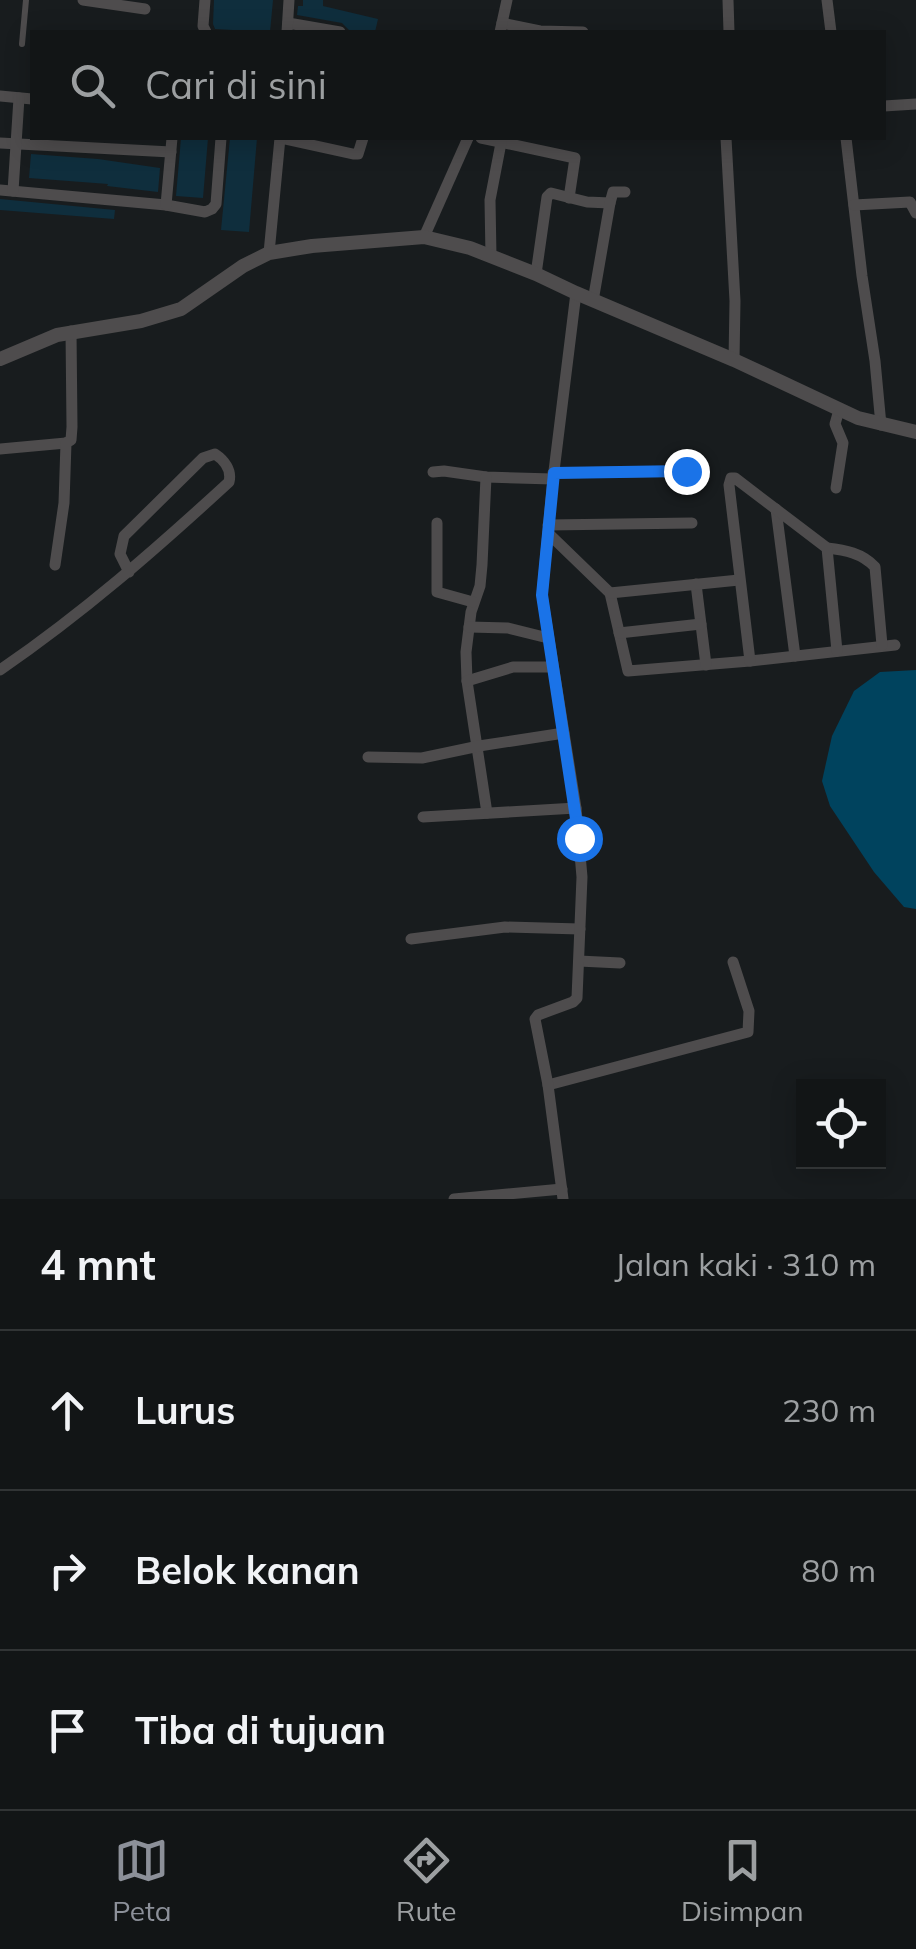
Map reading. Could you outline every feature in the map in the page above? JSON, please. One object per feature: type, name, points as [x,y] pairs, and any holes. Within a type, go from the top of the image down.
[{"type":"street","points":[[83,0],[144,10]]},
{"type":"street","points":[[204,0],[205,30]]},
{"type":"street","points":[[289,0],[287,28],[314,30]]},
{"type":"street","points":[[501,28],[507,0]]},
{"type":"street","points":[[728,0],[729,30]]},
{"type":"street","points":[[826,0],[831,30]]},
{"type":"street","points":[[0,96],[26,99],[6,191],[206,212],[216,204],[221,140]]},
{"type":"street","points":[[886,106],[916,104]]},
{"type":"street","points":[[166,206],[172,140]]},
{"type":"street","points":[[270,253],[280,140]]},
{"type":"street","points":[[289,140],[352,154],[358,154],[362,140]]},
{"type":"street","points":[[424,237],[467,140]]},
{"type":"street","points":[[489,140],[574,158],[568,198]]},
{"type":"street","points":[[726,140],[735,302],[734,360]]},
{"type":"street","points":[[846,140],[881,426]]},
{"type":"street","points":[[0,143],[172,152]]},
{"type":"street","points":[[491,256],[490,200],[501,143]]},
{"type":"street","points":[[593,300],[613,192],[625,192]]},
{"type":"street","points":[[536,274],[550,194],[610,203]]},
{"type":"street","points":[[854,206],[910,202],[916,213]]},
{"type":"street","points":[[0,359],[72,331],[142,321],[182,309],[243,266],[270,253],[424,237],[470,248],[536,274],[839,410],[881,426],[916,432]]},
{"type":"street","points":[[454,1199],[563,1194],[535,1019],[575,1000],[580,929],[582,877],[576,808],[542,595],[576,293]]},
{"type":"street","points":[[0,449],[71,440],[72,331]]},
{"type":"street","points":[[836,488],[843,444],[836,424],[839,410]]},
{"type":"street","points":[[55,565],[66,483],[66,443]]},
{"type":"street","points":[[0,670],[130,572],[228,482],[230,473],[222,459],[215,454],[203,458],[124,536],[120,554],[130,572]]},
{"type":"street","points":[[433,472],[486,477],[686,471]]},
{"type":"street","points":[[486,477],[480,586],[466,652],[487,813]]},
{"type":"street","points":[[548,529],[610,594],[628,671],[750,661],[888,645],[875,567],[867,559],[844,550],[826,548],[735,478],[728,480],[750,661]]},
{"type":"street","points":[[776,509],[795,656]]},
{"type":"street","points":[[437,523],[437,592],[474,602]]},
{"type":"street","points":[[548,529],[692,523]]},
{"type":"street","points":[[826,548],[837,651]]},
{"type":"street","points":[[610,594],[739,580]]},
{"type":"street","points":[[696,584],[706,665]]},
{"type":"street","points":[[619,633],[701,624]]},
{"type":"street","points":[[470,627],[508,628],[548,638]]},
{"type":"street","points":[[467,680],[513,668],[552,666]]},
{"type":"street","points":[[368,757],[422,758],[564,733]]},
{"type":"street","points":[[424,817],[576,808]]},
{"type":"street","points":[[411,939],[505,927],[580,929]]},
{"type":"street","points":[[578,961],[620,963]]},
{"type":"street","points":[[548,1085],[748,1032],[749,1011],[734,962]]},
{"type":"lane","points":[[22,44],[26,0]]},
{"type":"shaded area","points":[[916,670],[916,909],[904,907],[874,872],[830,806],[822,781],[832,736],[854,691],[880,672]]},
{"type":"building","points":[[214,0],[273,0],[270,30],[215,29]]},
{"type":"building","points":[[303,0],[323,0],[323,6],[378,19],[375,30],[349,30],[342,23],[297,15],[298,6],[303,6]]},
{"type":"building","points":[[181,140],[208,140],[203,198],[176,196]]},
{"type":"building","points":[[230,140],[257,140],[249,232],[221,230]]},
{"type":"building","points":[[31,154],[160,168],[158,192],[29,178]]},
{"type":"building","points":[[0,199],[115,210],[114,219],[0,210]]},
{"type":"route","points":[[579,838],[542,595],[554,473],[686,471]]}]
